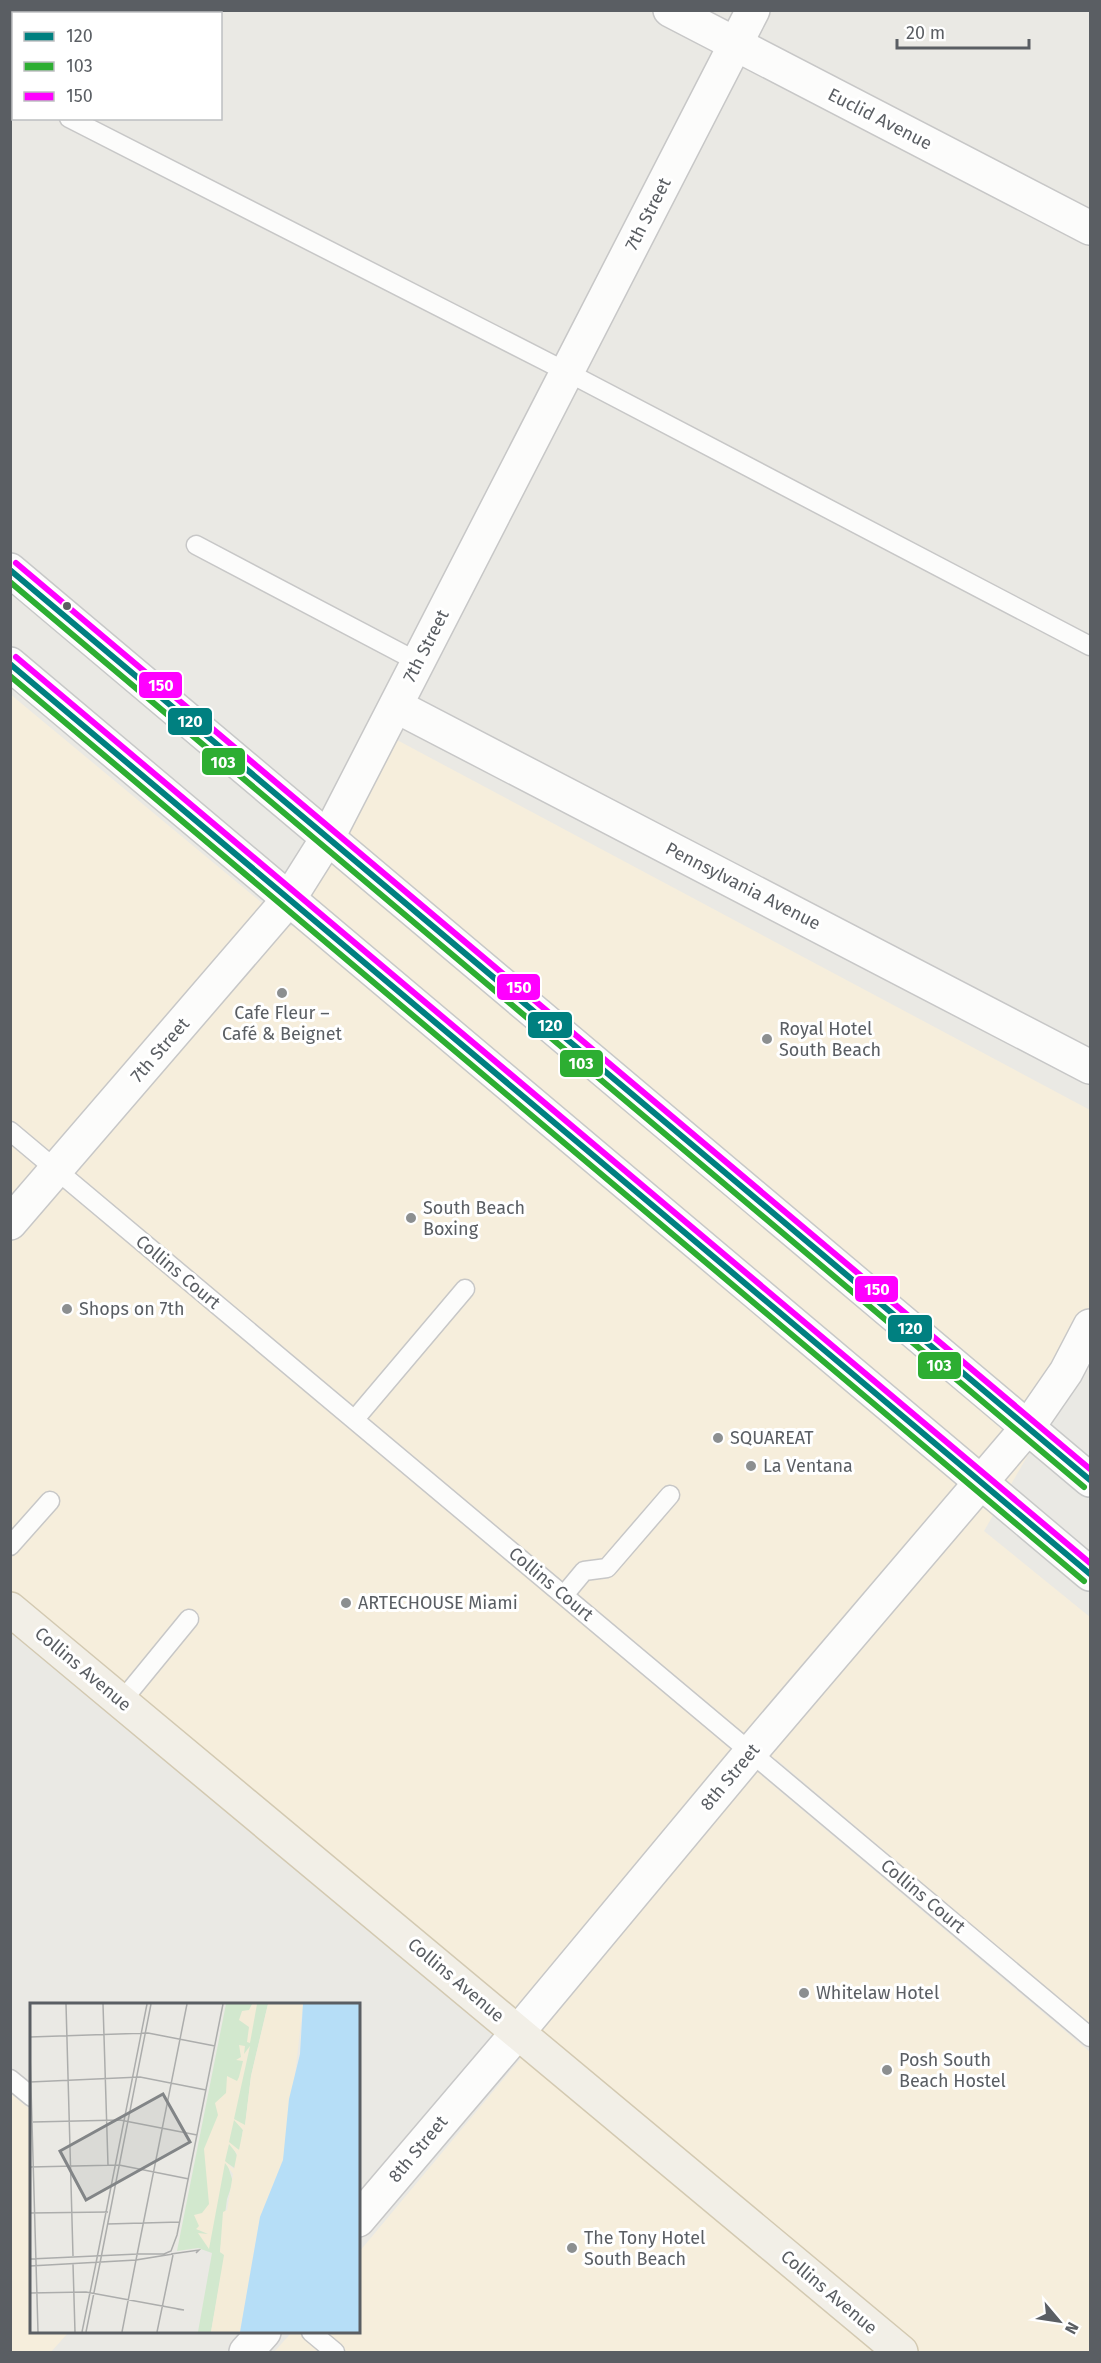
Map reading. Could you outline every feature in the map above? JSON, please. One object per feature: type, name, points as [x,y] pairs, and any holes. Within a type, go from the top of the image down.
[{"type":"main road","name":"Collins Avenue","points":[[10,1609],[901,2352]]},
{"type":"street","name":"Euclid Avenue","points":[[670,10],[1090,228]]},
{"type":"street","name":"7th Street","points":[[10,1223],[289,900],[328,837],[753,10]]},
{"type":"street","points":[[10,570],[1090,1480]]},
{"type":"street","points":[[10,664],[1090,1574]]},
{"type":"street","name":"Pennsylvania Avenue","points":[[396,706],[1090,1067]]},
{"type":"street","name":"8th Street","points":[[360,2218],[751,1752],[1028,1427],[1066,1372],[1090,1326]]},
{"type":"street","points":[[246,2352],[262,2333]]},
{"type":"lane","points":[[73,120],[567,372],[1090,646]]},
{"type":"lane","points":[[196,545],[418,662]]},
{"type":"lane","name":"Collins Court","points":[[10,1131],[1090,2037]]},
{"type":"lane","points":[[355,1419],[465,1289]]},
{"type":"lane","points":[[564,1595],[584,1571],[607,1568],[670,1495]]},
{"type":"lane","points":[[10,1546],[50,1501]]},
{"type":"lane","points":[[120,1702],[189,1618]]},
{"type":"lane","points":[[10,2079],[30,2095]]},
{"type":"lane","points":[[312,2333],[336,2352]]},
{"type":"shaded area","points":[[10,694],[291,927],[397,740],[1090,1110],[1090,1348],[984,1531],[1090,1617],[1090,2025],[776,1759],[762,1776],[1090,2052],[1090,2352],[274,2352],[291,2333],[360,2333],[360,2251],[521,2058],[11,1599]]},
{"type":"shaded area","points":[[10,2093],[30,2109],[30,2333],[68,2333],[51,2352],[11,2352]]},
{"type":"transit line","name":"150","points":[[16,563],[1090,1469]]},
{"type":"transit line","name":"120","points":[[10,570],[1090,1480]]},
{"type":"transit line","name":"103","points":[[10,582],[1084,1487]]},
{"type":"transit line","name":"150","points":[[16,657],[1090,1563]]},
{"type":"transit line","name":"120","points":[[10,664],[1090,1574]]},
{"type":"transit line","name":"103","points":[[10,676],[1084,1581]]},
{"type":"place","name":"Cafe Fleur – Café & Beignet","points":[[282,993]]},
{"type":"place","name":"Royal Hotel South Beach","points":[[767,1039]]},
{"type":"place","name":"South Beach Boxing","points":[[411,1218]]},
{"type":"place","name":"Shops on 7th","points":[[67,1309]]},
{"type":"place","name":"SQUAREAT","points":[[718,1438]]},
{"type":"place","name":"La Ventana","points":[[751,1466]]},
{"type":"place","name":"ARTECHOUSE Miami","points":[[346,1603]]},
{"type":"place","name":"Whitelaw Hotel","points":[[804,1993]]},
{"type":"place","name":"Posh South Beach Hostel","points":[[887,2070]]},
{"type":"place","name":"The Tony Hotel South Beach","points":[[572,2248]]}]
